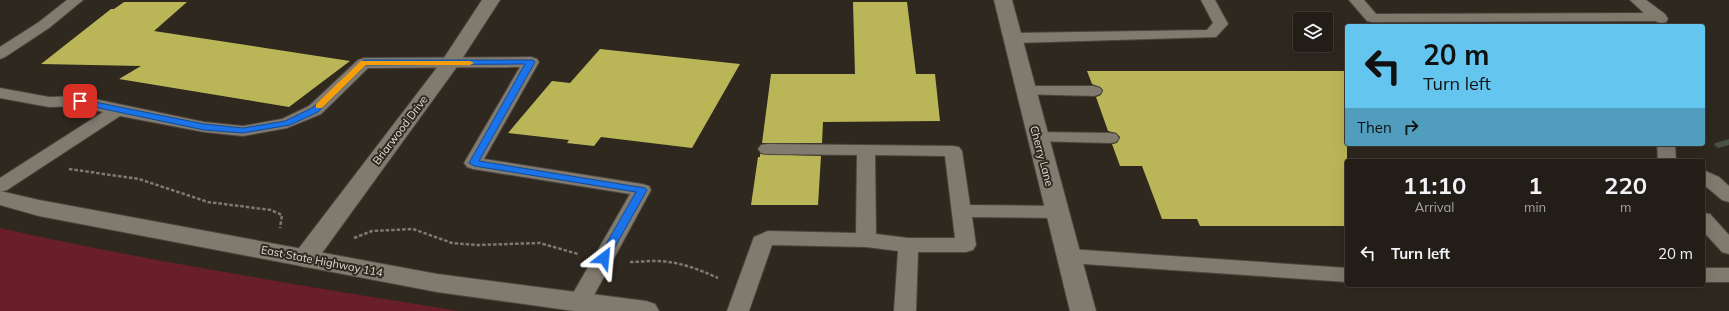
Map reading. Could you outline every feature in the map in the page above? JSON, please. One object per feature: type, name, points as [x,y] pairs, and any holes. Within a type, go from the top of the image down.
[{"type":"street","name":"Briarwood Drive","points":[[305,258],[449,64],[491,0]]},
{"type":"street","name":"Cherry Lane","points":[[1003,0],[1037,137],[1083,311]]},
{"type":"street","name":"East State Highway 114","points":[[0,198],[39,208],[437,283],[646,311]]},
{"type":"lane","points":[[0,54],[44,25],[76,0]]},
{"type":"lane","points":[[1012,38],[1211,34],[1221,24],[1208,0]]},
{"type":"lane","points":[[1356,0],[1372,18],[1664,22]]},
{"type":"lane","points":[[1636,0],[1664,22]]},
{"type":"lane","points":[[0,93],[48,102],[80,101],[117,110],[204,127],[243,131],[287,123],[315,110],[364,63],[449,64],[531,62],[474,163],[642,190],[580,302]]},
{"type":"lane","points":[[1026,91],[1094,91]]},
{"type":"lane","points":[[0,186],[117,110]]},
{"type":"lane","points":[[1037,137],[1110,138]]},
{"type":"lane","points":[[738,311],[761,242],[768,238],[866,240],[908,245],[966,245],[953,151],[767,149]]},
{"type":"lane","points":[[866,150],[866,240]]},
{"type":"lane","points":[[1705,177],[1712,181],[1729,196]]},
{"type":"lane","points":[[961,211],[1057,212]]},
{"type":"lane","points":[[1705,221],[1729,247]]},
{"type":"lane","points":[[905,311],[908,245]]},
{"type":"lane","points":[[1069,256],[1345,275]]},
{"type":"lane","points":[[1705,275],[1729,274]]},
{"type":"shaded area","points":[[0,228],[172,263],[459,311],[0,311]]},
{"type":"building","points":[[124,2],[187,2],[154,31],[350,61],[289,107],[119,79],[141,66],[41,64],[111,9],[114,9]]},
{"type":"building","points":[[853,2],[907,2],[916,74],[935,74],[940,121],[823,122],[822,143],[762,143],[771,74],[855,74]]},
{"type":"building","points":[[600,49],[740,64],[692,148],[601,137],[594,146],[567,143],[569,140],[508,133],[552,81],[570,83]]},
{"type":"building","points":[[1087,71],[1345,71],[1345,146],[1347,146],[1347,159],[1345,159],[1345,226],[1200,226],[1197,219],[1162,219],[1142,166],[1120,166],[1112,144],[1117,143],[1120,137],[1116,133],[1108,131],[1096,97],[1101,95],[1103,90],[1092,84]]},
{"type":"building","points":[[760,154],[821,156],[818,205],[751,205],[758,157],[760,157]]},
{"type":"waterway","points":[[1718,145],[1729,142]]},
{"type":"slow traffic","points":[[319,106],[334,90],[364,63],[470,63]]},
{"type":"route","points":[[80,101],[117,110],[204,127],[243,131],[287,123],[315,110],[334,90],[364,63],[449,64],[531,62],[474,163],[642,190],[604,258]]}]
